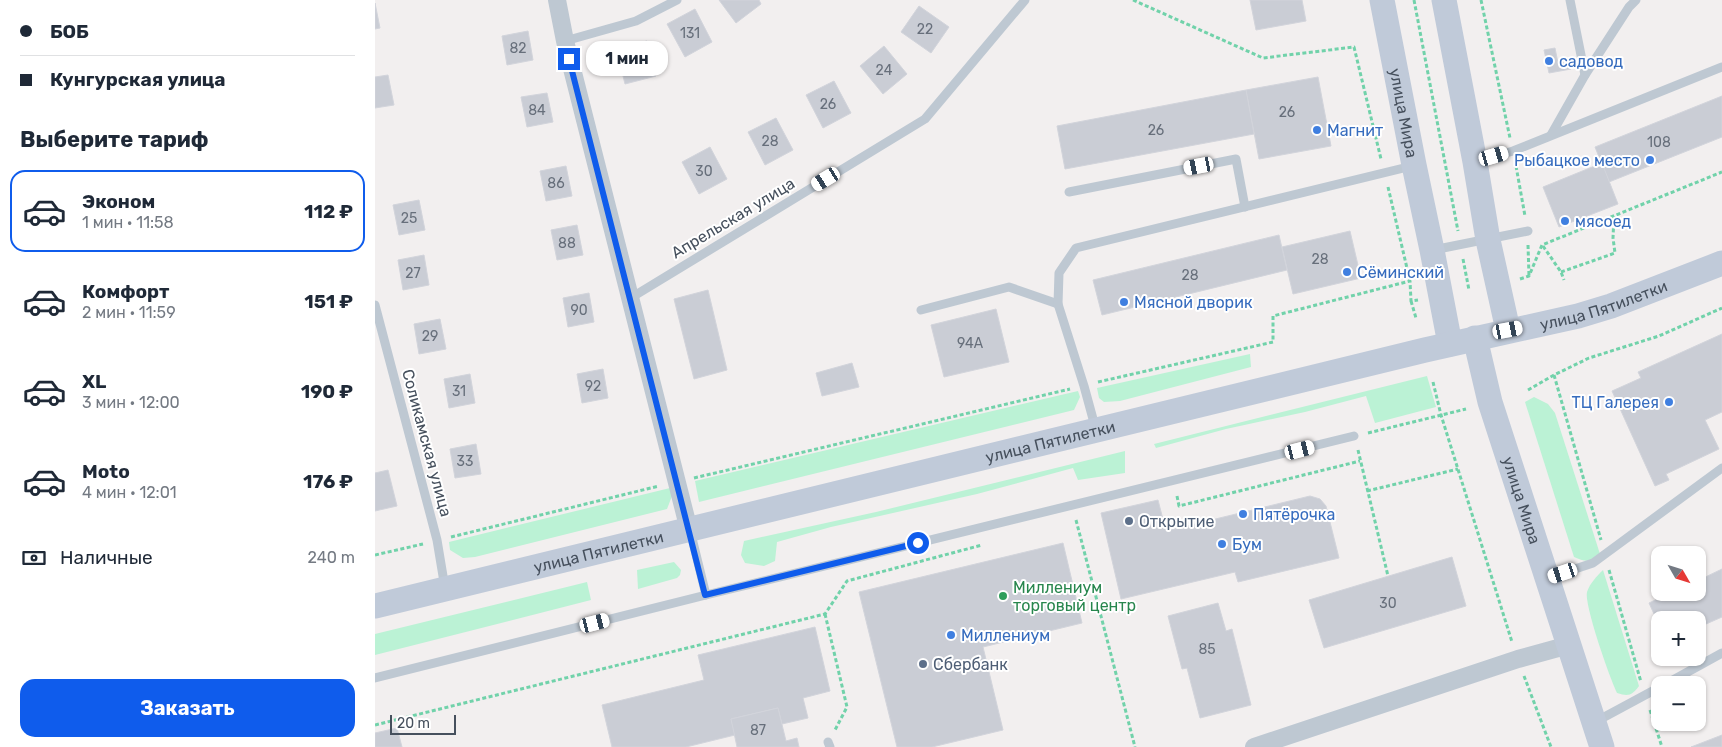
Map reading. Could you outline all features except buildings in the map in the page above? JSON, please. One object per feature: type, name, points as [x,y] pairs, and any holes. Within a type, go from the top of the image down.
[{"type":"main road","name":"улица Мира","points":[[1382,0],[1414,165],[1433,250],[1450,344]]},
{"type":"main road","points":[[1444,0],[1488,240],[1508,330]]},
{"type":"main road","name":"улица Пятилетки","points":[[375,606],[1508,330],[1578,316],[1611,306],[1722,263]]},
{"type":"main road","name":"улица Мира","points":[[1475,338],[1491,402],[1602,747]]},
{"type":"street","points":[[557,0],[565,41],[629,299],[689,530]]},
{"type":"street","points":[[1254,747],[1518,659],[1569,645]]},
{"type":"lane","points":[[565,41],[636,21],[677,0]]},
{"type":"lane","name":"Апрельская улица","points":[[629,299],[925,119],[1025,0]]},
{"type":"lane","points":[[1570,0],[1585,75]]},
{"type":"lane","points":[[1551,135],[1585,75],[1629,7],[1636,0]]},
{"type":"lane","points":[[1475,162],[1513,151],[1722,67]]},
{"type":"lane","points":[[1069,192],[1236,159],[1245,206]]},
{"type":"lane","points":[[1096,430],[1058,304],[1059,273],[1076,248],[1414,165]]},
{"type":"lane","points":[[1433,250],[1528,231]]},
{"type":"lane","points":[[921,310],[1009,287],[1058,304]]},
{"type":"lane","name":"Соликамская улица","points":[[375,305],[437,540],[445,588]]},
{"type":"lane","points":[[375,678],[1354,436]]},
{"type":"lane","points":[[1548,578],[1593,563],[1722,468]]},
{"type":"lane","points":[[689,530],[705,595]]},
{"type":"lane","points":[[1680,676],[1722,653]]},
{"type":"lane","points":[[1595,722],[1651,692]]},
{"type":"path","points":[[1133,0],[1263,58],[1354,46],[1410,281],[1411,301],[1416,318]]},
{"type":"path","points":[[1414,0],[1469,290]]},
{"type":"path","points":[[1517,279],[1529,276],[1543,246],[1722,172]]},
{"type":"path","points":[[1561,272],[1615,253],[1613,238],[1614,216]]},
{"type":"path","points":[[1543,246],[1561,272],[1564,280]]},
{"type":"path","points":[[375,555],[1273,342],[1273,316],[1410,281]]},
{"type":"path","points":[[1460,292],[1476,289]]},
{"type":"path","points":[[1411,301],[1421,300]]},
{"type":"path","points":[[1528,390],[1589,358],[1659,336],[1722,308]]},
{"type":"path","points":[[1587,352],[1589,358]]},
{"type":"path","points":[[1433,382],[1441,415],[1518,659],[1551,747]]},
{"type":"path","points":[[1354,436],[1466,409]]},
{"type":"path","points":[[1358,452],[1388,576]]},
{"type":"path","points":[[1179,506],[1360,462]]},
{"type":"path","points":[[1367,491],[1458,469]]},
{"type":"path","points":[[1073,505],[1135,747]]},
{"type":"path","points":[[1067,522],[1077,520]]},
{"type":"path","points":[[375,725],[825,614],[847,582],[990,543]]},
{"type":"path","points":[[825,614],[847,707],[829,745]]},
{"type":"green space","points":[[1250,354],[1251,367],[1120,401],[1104,402],[1099,398],[1097,388]]},
{"type":"green space","points":[[1427,376],[1436,407],[1375,423],[1366,396],[1305,412],[1226,429],[1156,448],[1154,444]]},
{"type":"green space","points":[[1078,391],[1080,397],[1074,410],[699,502],[695,481]]},
{"type":"green space","points":[[1534,397],[1548,404],[1555,413],[1600,554],[1591,560],[1585,561],[1574,557],[1525,402]]},
{"type":"green space","points":[[1125,451],[1125,473],[1078,480],[1073,468],[977,494],[831,527],[777,542],[775,561],[764,566],[745,563],[741,555],[744,541],[876,512]]},
{"type":"green space","points":[[670,488],[672,496],[667,509],[475,557],[463,558],[450,550],[449,542]]},
{"type":"green space","points":[[674,562],[681,570],[677,578],[638,589],[637,570]]},
{"type":"green space","points":[[1603,570],[1639,686],[1627,695],[1617,693],[1589,611],[1587,592],[1596,577]]},
{"type":"green space","points":[[587,582],[591,600],[375,655],[375,634]]},
{"type":"place","name":"садовод","points":[[1549,61]]},
{"type":"place","name":"Магнит","points":[[1317,130]]},
{"type":"place","name":"Рыбацкое место","points":[[1650,160]]},
{"type":"place","name":"мясоед","points":[[1565,221]]},
{"type":"place","name":"Сёминский","points":[[1347,272]]},
{"type":"place","name":"Мясной дворик","points":[[1124,302]]},
{"type":"place","name":"ТЦ Галерея","points":[[1669,402]]},
{"type":"place","name":"Пятёрочка","points":[[1243,514]]},
{"type":"place","name":"Открытие","points":[[1129,521]]},
{"type":"place","name":"Бум","points":[[1222,544]]},
{"type":"place","name":"Миллениум торговый центр","points":[[1003,596]]},
{"type":"place","name":"Миллениум","points":[[951,635]]},
{"type":"place","name":"Сбербанк","points":[[923,664]]},
{"type":"route","points":[[569,59],[705,595],[918,543]]}]
